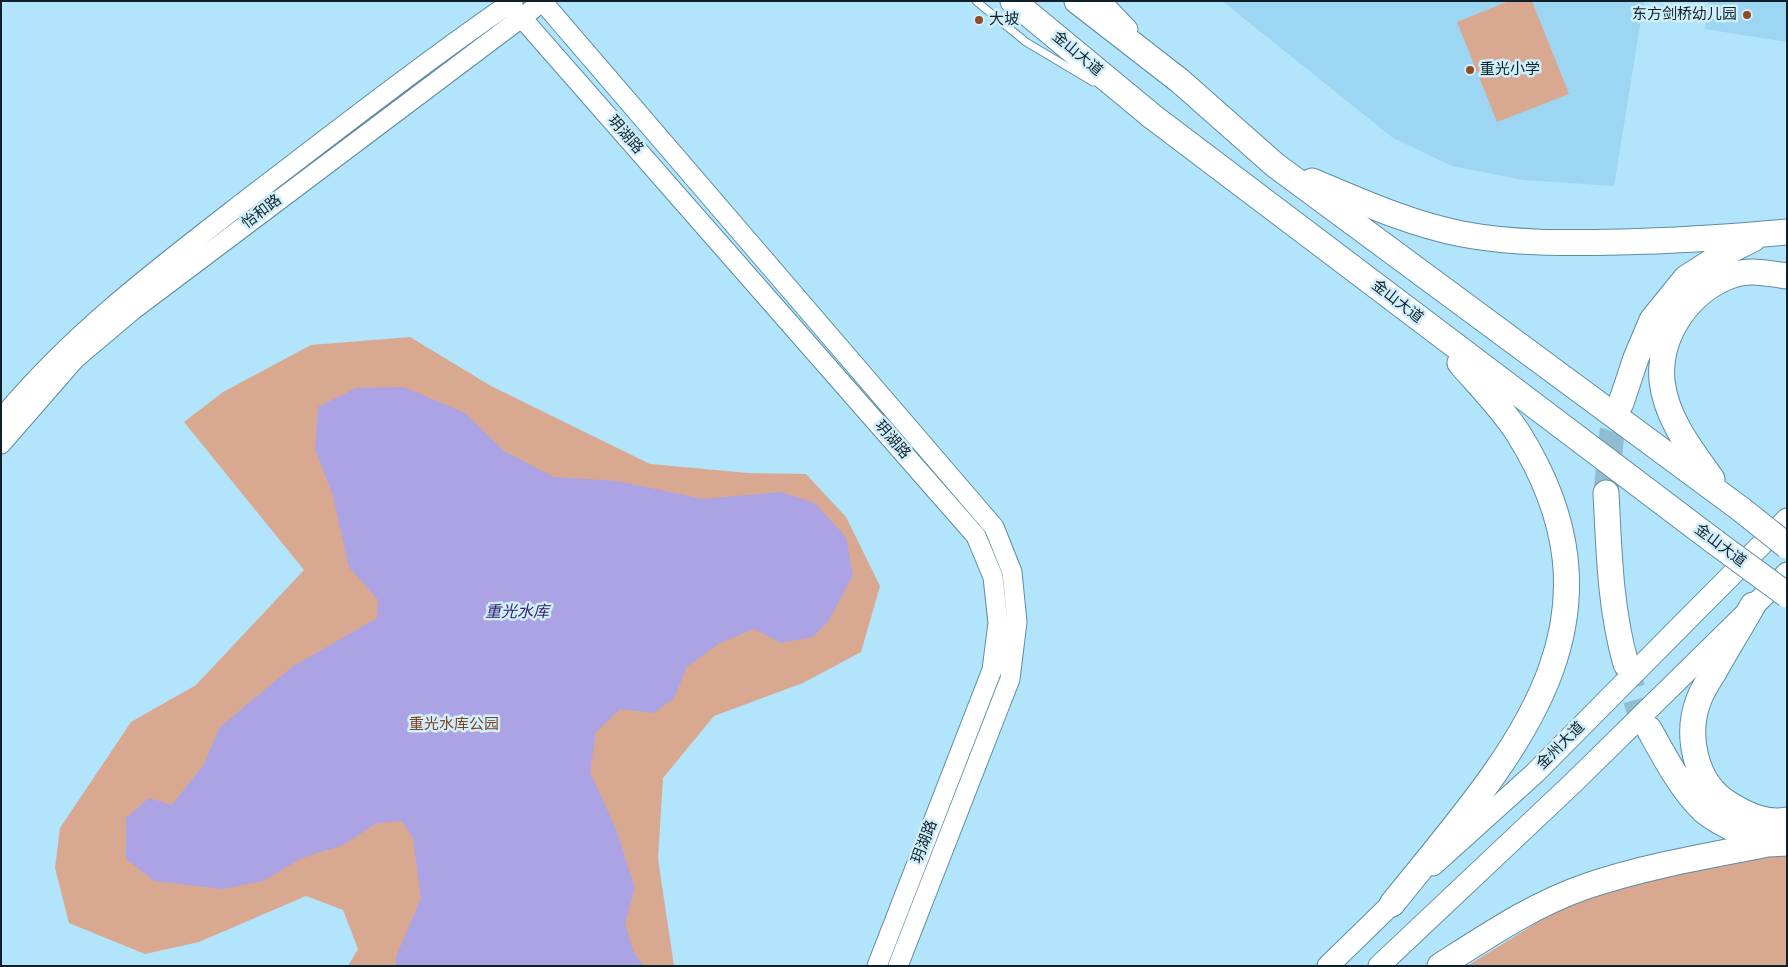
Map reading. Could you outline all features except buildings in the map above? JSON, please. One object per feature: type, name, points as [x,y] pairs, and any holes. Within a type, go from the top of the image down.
[{"type":"highway","name":"金山大道","points":[[1013,1],[1153,117],[1787,596]]},
{"type":"highway","points":[[1077,1],[1180,81],[1275,165],[1735,505],[1787,546]]},
{"type":"highway","points":[[1275,165],[1404,217],[1461,234],[1518,241],[1557,243],[1673,241],[1787,232]]},
{"type":"highway","points":[[1621,403],[1636,358],[1652,320],[1686,278],[1725,253],[1762,234]]},
{"type":"highway","points":[[1735,505],[1686,443],[1669,408],[1662,381],[1670,331],[1686,308],[1705,289],[1731,276],[1759,271],[1787,276]]},
{"type":"highway","points":[[1392,904],[1490,781],[1531,718],[1556,661],[1563,628],[1566,584],[1562,527],[1540,472],[1517,431],[1423,322]]},
{"type":"highway","points":[[1606,492],[1610,582],[1618,635],[1626,664]]},
{"type":"highway","points":[[1753,606],[1699,699],[1692,736],[1697,761],[1706,782],[1723,800],[1748,816],[1777,822],[1787,820]]},
{"type":"highway","points":[[1650,729],[1669,766],[1704,810],[1746,835],[1778,844]]},
{"type":"highway","points":[[1440,966],[1510,921],[1586,886],[1654,866],[1778,844]]},
{"type":"main road","points":[[1101,1],[1180,81]]},
{"type":"main road","name":"怡和路","points":[[1,419],[52,362],[121,298],[301,158],[513,6],[542,2]]},
{"type":"main road","name":"玥湖路","points":[[542,2],[994,527],[1012,572],[1018,622],[1010,679],[898,966]]},
{"type":"main road","name":"怡和路","points":[[1,444],[75,359],[132,310],[513,6]]},
{"type":"main road","name":"玥湖路","points":[[513,6],[976,536],[992,577],[998,623],[992,670],[877,966]]},
{"type":"main road","name":"金州大道","points":[[1328,966],[1535,772],[1787,519]]},
{"type":"main road","points":[[1379,966],[1565,790],[1787,573]]},
{"type":"lane","points":[[976,1],[1026,42],[1102,87]]},
{"type":"lane","points":[[1110,92],[1153,117]]},
{"type":"shaded area","name":"重光小学","points":[[1222,1],[1644,1],[1614,186],[1523,180],[1452,166],[1393,138]]},
{"type":"shaded area","name":"东方剑桥幼儿园","points":[[1709,1],[1787,1],[1787,42],[1705,29]]},
{"type":"green space","points":[[1509,1],[1532,1],[1569,94],[1497,122],[1457,22]]},
{"type":"green space","name":"重光水库","points":[[410,337],[491,386],[650,464],[748,473],[806,474],[846,517],[880,586],[861,652],[803,683],[714,716],[663,778],[658,859],[674,966],[348,966],[358,949],[343,910],[306,896],[199,942],[145,954],[69,923],[55,868],[60,828],[131,722],[196,685],[304,570],[184,422],[223,392],[311,345]]},
{"type":"green space","points":[[1787,853],[1787,966],[1467,966],[1554,912],[1637,878]]},
{"type":"water","name":"重光水库","points":[[404,387],[465,413],[504,451],[554,477],[617,481],[703,499],[781,492],[815,503],[846,537],[853,575],[829,620],[813,637],[781,643],[754,629],[720,643],[687,667],[674,698],[654,713],[620,709],[596,732],[590,772],[616,829],[635,888],[625,923],[634,953],[644,966],[396,966],[396,957],[421,898],[413,838],[402,821],[377,823],[343,845],[302,858],[263,881],[222,889],[154,881],[126,859],[126,818],[149,798],[172,805],[204,764],[220,727],[292,667],[377,618],[378,600],[349,567],[333,496],[315,449],[318,407],[356,388]]},
{"type":"tunnel","points":[[1606,493],[1612,432],[1621,403]]},
{"type":"tunnel","points":[[1626,664],[1638,708],[1649,729]]},
{"type":"place","name":"东方剑桥幼儿园","points":[[1747,15]]},
{"type":"place","name":"大坡","points":[[979,20]]},
{"type":"place","name":"重光小学","points":[[1470,70]]},
{"type":"park label","name":"重光水库公园","points":[[454,725]]}]
